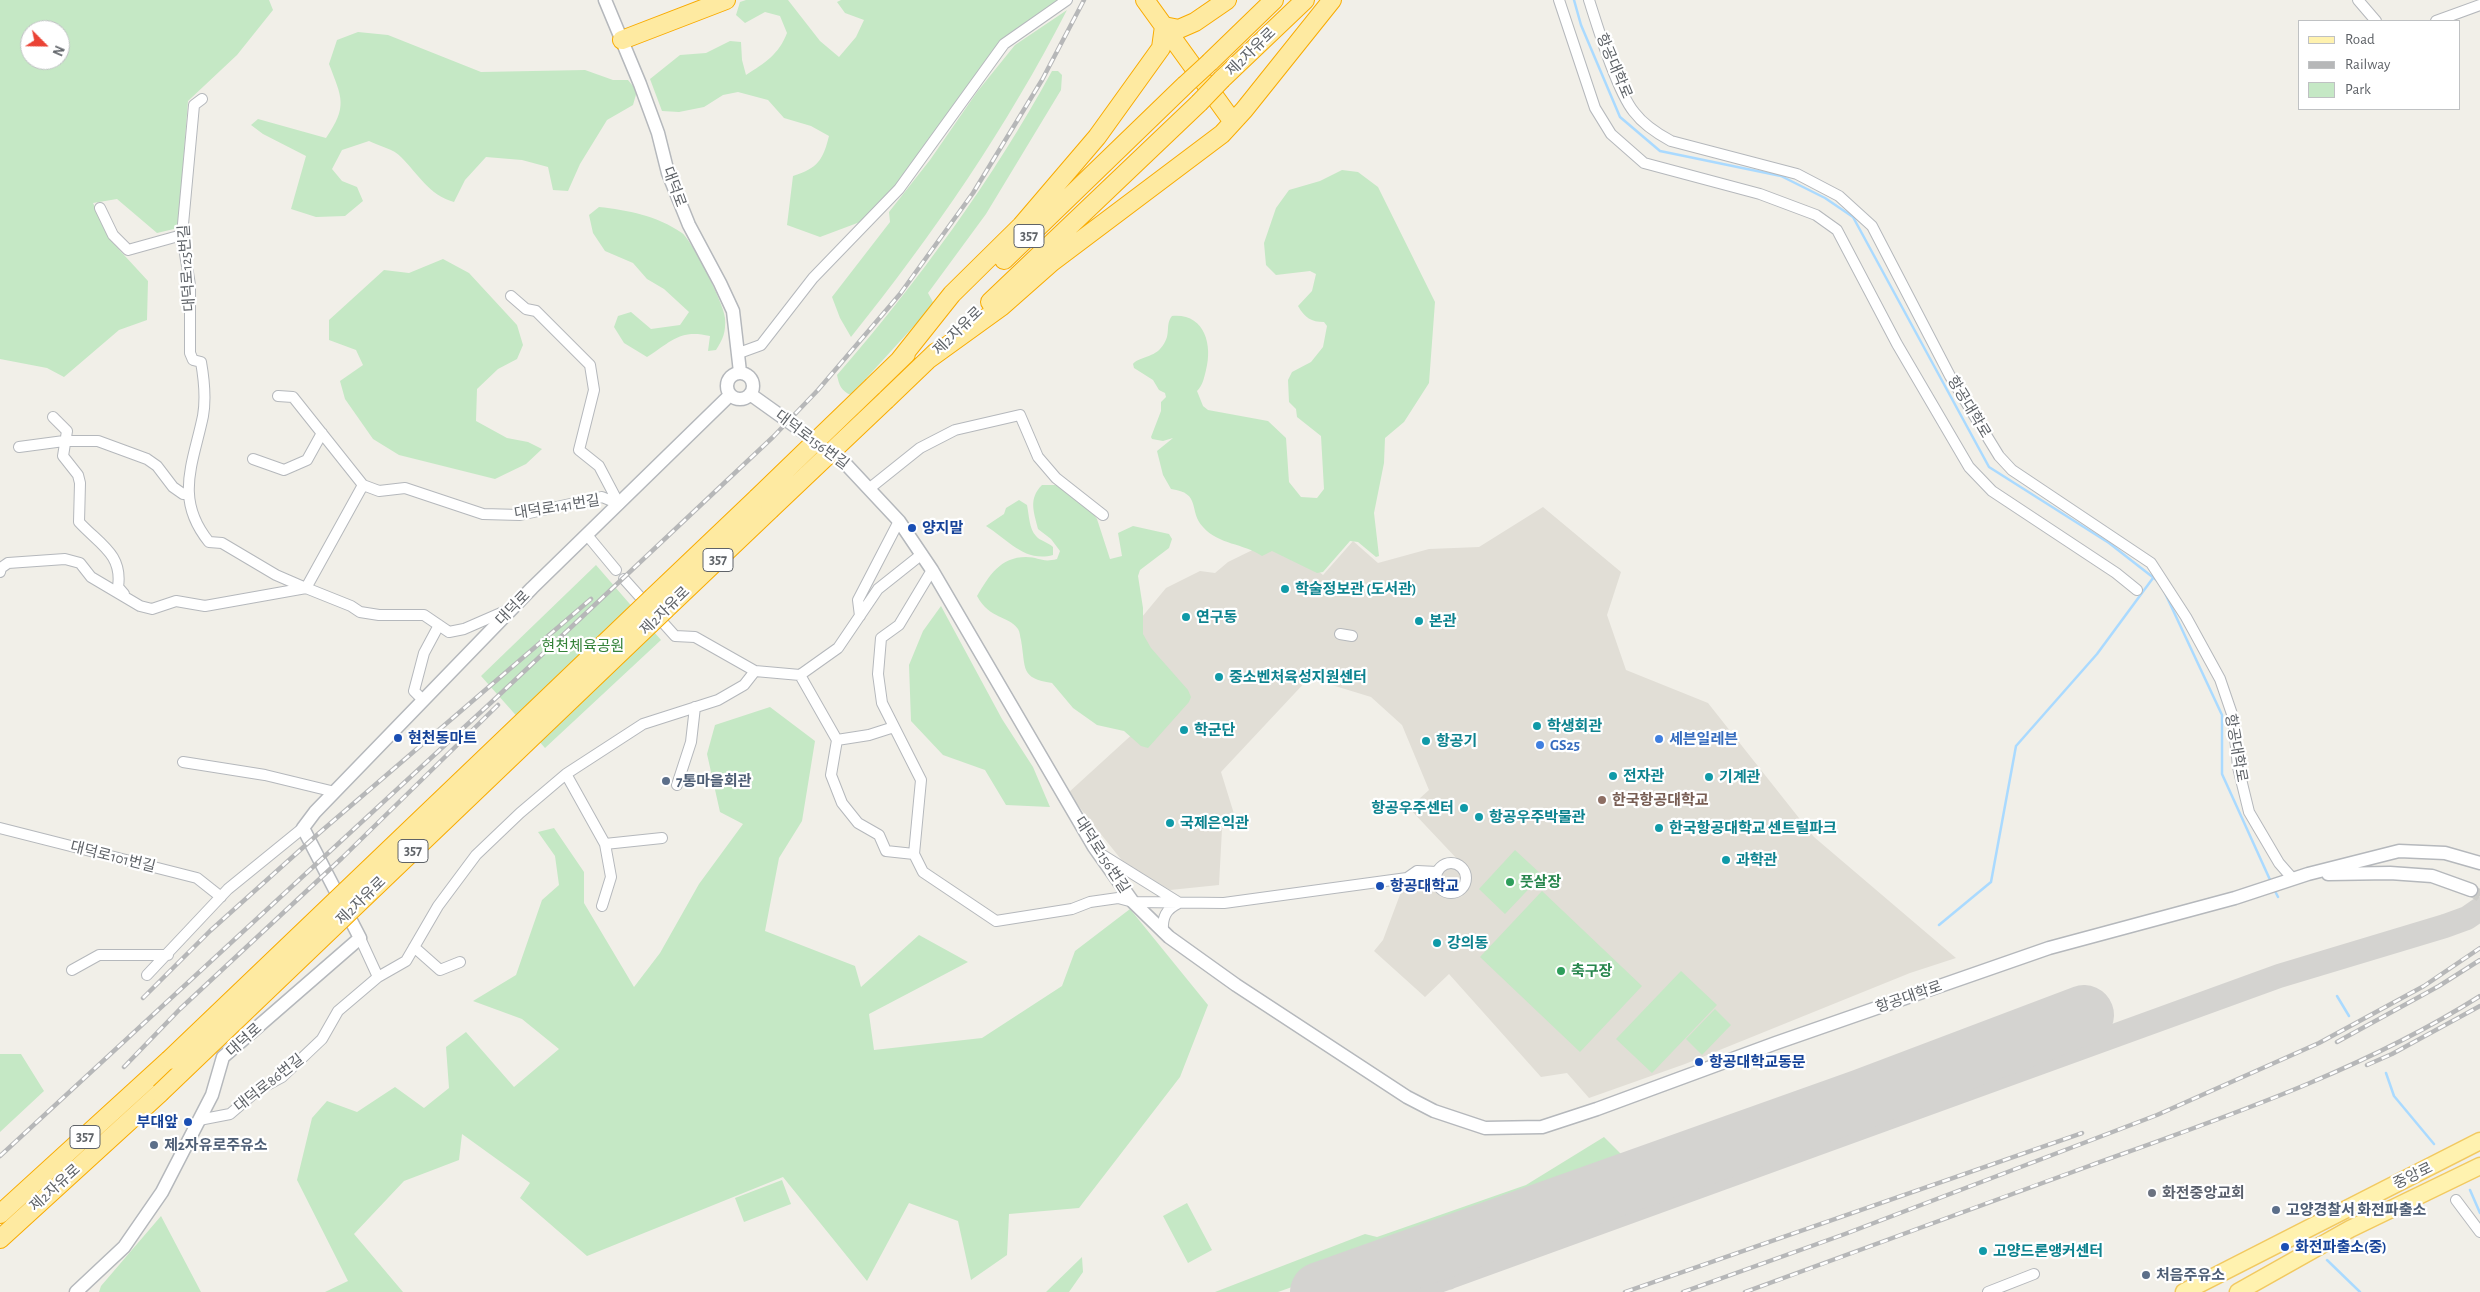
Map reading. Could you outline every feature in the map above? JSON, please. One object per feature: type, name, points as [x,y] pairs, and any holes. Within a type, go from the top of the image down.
[{"type":"highway","points":[[622,40],[726,0]]},
{"type":"highway","points":[[1145,0],[1233,122]]},
{"type":"highway","points":[[1164,26],[1180,29],[1195,22],[1227,0]]},
{"type":"highway","name":"제2자유로","points":[[0,1239],[160,1093],[666,610],[873,386],[1274,0]]},
{"type":"highway","name":"제2자유로","points":[[0,1214],[169,1060],[653,597],[886,400],[1305,0]]},
{"type":"highway","points":[[929,359],[1001,307],[1052,262],[1222,134],[1332,0]]},
{"type":"highway","points":[[898,362],[952,294],[1021,226],[1097,137],[1161,48],[1164,26]]},
{"type":"main road","name":"중앙로","points":[[2184,1292],[2480,1141]]},
{"type":"main road","name":"중앙로","points":[[2238,1292],[2350,1229],[2480,1166]]},
{"type":"street","name":"대덕로","points":[[605,0],[655,125],[668,173],[688,226],[720,283],[733,311],[740,372]]},
{"type":"street","points":[[739,353],[761,345],[813,278],[899,189],[1004,44],[1067,0]]},
{"type":"street","name":"항공대학로","points":[[1559,0],[1595,108],[1611,134],[1644,163],[1760,194],[1816,215],[1837,230],[1897,344],[1969,467],[1992,491],[2116,573],[2137,590]]},
{"type":"street","name":"항공대학로","points":[[1133,902],[1163,932],[1236,985],[1407,1097],[1434,1111],[1486,1128],[1542,1127],[2049,948],[2289,880],[2249,812],[2238,767],[2233,718],[2220,679],[2186,617],[2151,562],[2012,470],[1999,456],[1950,376],[1872,226],[1839,196],[1797,174],[1671,140],[1659,134],[1634,112],[1621,87],[1589,0]]},
{"type":"street","points":[[2358,0],[2375,20]]},
{"type":"street","points":[[2439,20],[2480,5]]},
{"type":"street","name":"대덕로125번길","points":[[202,99],[194,106],[182,235],[190,285],[190,353],[193,360],[201,362],[204,391],[204,414],[191,459],[188,493],[191,512],[200,531],[209,542],[222,544],[276,575],[351,606],[360,612],[379,615],[424,615],[449,632],[464,629],[513,608]]},
{"type":"street","points":[[100,208],[113,236],[128,250],[182,235]]},
{"type":"street","name":"대덕로141번길","points":[[511,296],[526,309],[536,311],[590,365],[594,390],[578,450],[599,466],[619,504]]},
{"type":"street","points":[[740,372],[751,378],[753,386],[750,394],[740,399],[730,395],[726,387],[729,378],[740,372]]},
{"type":"street","name":"대덕로156번길","points":[[750,394],[841,459],[870,488],[899,522],[932,570],[1097,852],[1133,902],[1224,904],[1408,878]]},
{"type":"street","name":"대덕로","points":[[148,975],[221,897],[303,828],[335,792],[513,608],[730,395]]},
{"type":"street","points":[[0,572],[1,568],[8,563],[65,559],[80,563],[91,576],[140,606],[152,609],[176,602],[205,606],[306,588],[363,485],[293,397],[278,396]]},
{"type":"street","points":[[870,488],[920,448],[955,430],[1020,415],[1038,457],[1056,478],[1103,515]]},
{"type":"street","points":[[53,417],[67,431],[64,440],[64,456],[78,475],[80,483],[79,522],[105,547],[116,562],[120,572],[118,587],[127,597]]},
{"type":"street","points":[[253,459],[284,470],[307,460],[322,433]]},
{"type":"street","points":[[20,447],[33,447],[64,440],[98,440],[147,460],[157,466],[173,487],[183,494],[188,493]]},
{"type":"street","name":"대덕로141번길","points":[[363,485],[379,491],[406,488],[483,514],[520,515],[602,497],[619,504]]},
{"type":"street","points":[[860,616],[858,600],[899,522]]},
{"type":"street","points":[[587,535],[616,570]]},
{"type":"street","points":[[624,579],[675,636],[695,637],[755,671],[800,674],[838,648],[878,588],[922,554]]},
{"type":"street","points":[[932,570],[899,624],[881,638],[878,674],[882,703],[921,780],[914,854],[923,872],[996,921],[1072,909],[1090,902],[1118,898],[1133,902]]},
{"type":"street","points":[[423,700],[414,691],[424,653],[439,625]]},
{"type":"street","points":[[1340,634],[1352,636]]},
{"type":"street","name":"대덕로86번길","points":[[199,1120],[230,1114],[258,1090],[282,1077],[322,1039],[338,1012],[378,977],[406,961],[438,906],[476,855],[520,812],[566,774],[643,724],[718,700],[744,685],[755,671]]},
{"type":"street","points":[[800,674],[837,740],[831,775],[842,803],[858,823],[879,835],[886,851],[914,854]]},
{"type":"street","points":[[677,785],[691,742],[695,707]]},
{"type":"street","points":[[837,740],[868,735],[894,727]]},
{"type":"street","points":[[183,762],[265,775],[335,792]]},
{"type":"street","points":[[566,774],[606,844],[610,878],[602,906]]},
{"type":"street","name":"대덕로101번길","points":[[0,828],[197,878],[221,897]]},
{"type":"street","points":[[303,828],[378,977]]},
{"type":"street","points":[[606,844],[662,838]]},
{"type":"street","points":[[2289,880],[2400,851],[2445,853],[2480,864]]},
{"type":"street","points":[[1097,852],[1179,903],[1166,913],[1162,922],[1163,932]]},
{"type":"street","points":[[1408,878],[1422,878],[1446,892],[1456,892],[1463,886],[1465,876],[1462,868],[1453,863],[1444,864],[1437,872],[1438,887]]},
{"type":"street","points":[[1408,878],[1417,871],[1437,872]]},
{"type":"street","points":[[2308,874],[2390,873],[2432,876],[2471,890]]},
{"type":"street","name":"대덕로","points":[[76,1292],[124,1247],[162,1192],[212,1095],[224,1057],[360,938]]},
{"type":"street","points":[[414,947],[440,970],[460,962]]},
{"type":"street","points":[[72,970],[99,955],[168,955]]},
{"type":"street","points":[[2456,1200],[2480,1232]]},
{"type":"street","points":[[1988,1292],[2034,1274]]},
{"type":"shaded area","name":"한국항공대학교","points":[[1543,507],[1621,572],[1607,615],[1626,670],[1708,703],[1814,837],[1956,958],[1910,973],[1685,1064],[1589,1098],[1567,1073],[1541,1077],[1449,974],[1425,997],[1374,951],[1383,940],[1401,892],[1459,861],[1409,808],[1429,790],[1402,725],[1371,697],[1309,678],[1221,772],[1235,817],[1222,829],[1219,885],[1170,890],[1124,863],[1068,793],[1183,688],[1132,629],[1166,588],[1200,571],[1215,573],[1228,562],[1279,537],[1323,575],[1353,541],[1378,563],[1429,549],[1479,547]]},
{"type":"green space","points":[[0,0],[269,0],[273,10],[237,55],[188,101],[178,228],[157,233],[117,199],[93,203],[113,243],[148,281],[147,320],[119,330],[64,377],[47,368],[0,359]]},
{"type":"green space","points":[[746,0],[788,0],[820,41],[839,57],[856,37],[864,20],[845,13],[837,2],[841,0],[1071,0],[1045,13],[980,71],[894,188],[860,222],[820,237],[787,225],[793,176],[808,170],[818,162],[822,157],[829,136],[811,126],[784,118],[768,100],[738,92],[723,95],[704,107],[679,112],[662,111],[650,79],[680,55],[706,53],[730,41],[741,42],[742,60],[746,75],[765,62],[780,47],[787,33],[780,16],[765,12],[745,23],[736,15],[740,2]]},
{"type":"green space","points":[[1067,10],[994,138],[940,220],[851,337],[840,318],[832,297],[890,222],[889,212],[930,160],[977,92],[1015,45]]},
{"type":"green space","points":[[358,32],[388,35],[481,72],[585,70],[613,80],[628,80],[637,91],[633,105],[607,120],[580,164],[568,191],[553,190],[548,167],[522,160],[486,157],[465,180],[454,202],[445,199],[424,183],[398,154],[369,141],[342,150],[332,169],[342,181],[357,187],[363,201],[345,216],[316,217],[291,209],[306,156],[263,134],[251,125],[258,119],[326,138],[338,118],[341,102],[329,64],[337,40]]},
{"type":"green space","points":[[1052,71],[1058,71],[1062,75],[1061,90],[986,214],[928,293],[934,304],[851,395],[845,392],[837,375],[867,340],[953,229],[1005,151]]},
{"type":"green space","points":[[1342,170],[1358,172],[1378,187],[1435,302],[1429,383],[1404,422],[1385,438],[1384,463],[1374,513],[1379,556],[1376,557],[1358,542],[1350,541],[1323,572],[1317,573],[1272,551],[1262,556],[1224,541],[1209,533],[1203,527],[1196,515],[1191,499],[1181,491],[1171,489],[1163,475],[1157,451],[1173,438],[1163,441],[1152,439],[1151,437],[1161,411],[1161,402],[1166,397],[1165,393],[1159,390],[1153,380],[1134,368],[1133,364],[1160,349],[1166,339],[1172,316],[1183,316],[1199,325],[1204,332],[1208,350],[1204,379],[1197,391],[1203,406],[1208,410],[1268,421],[1286,438],[1289,482],[1301,497],[1317,498],[1324,489],[1321,436],[1297,417],[1296,409],[1289,402],[1288,380],[1292,372],[1311,362],[1323,347],[1327,326],[1324,322],[1315,321],[1303,314],[1298,306],[1312,291],[1316,274],[1310,271],[1276,275],[1266,265],[1264,243],[1276,208],[1289,190],[1320,181]]},
{"type":"green space","points":[[599,207],[653,218],[673,227],[687,238],[707,274],[724,311],[724,331],[716,350],[708,351],[710,336],[700,334],[683,335],[670,341],[647,357],[624,343],[614,327],[618,316],[631,312],[651,329],[680,325],[689,312],[664,289],[647,279],[633,263],[605,251],[593,233],[589,215]]},
{"type":"green space","points":[[443,259],[469,273],[517,325],[523,345],[517,359],[498,369],[477,389],[476,421],[507,438],[528,442],[542,449],[526,464],[495,479],[399,455],[373,439],[345,399],[340,381],[363,365],[356,350],[329,340],[329,320],[384,270],[409,273]]},
{"type":"green space","points":[[1042,485],[1055,485],[1066,490],[1092,512],[1097,519],[1110,559],[1122,556],[1118,533],[1133,526],[1169,534],[1172,539],[1169,548],[1140,570],[1138,576],[1143,608],[1143,634],[1151,648],[1188,690],[1191,697],[1189,702],[1148,748],[1141,746],[1124,731],[1097,725],[1073,708],[1052,683],[1029,675],[1026,670],[1018,629],[1009,621],[987,609],[977,596],[996,569],[1009,560],[1026,557],[1044,560],[1057,559],[1060,551],[1051,539],[1038,529],[1034,511],[1035,495]]},
{"type":"green space","points":[[1019,500],[1027,505],[1034,533],[1038,538],[1053,547],[1053,555],[1043,557],[1025,553],[986,526],[1004,514],[1006,508]]},
{"type":"green space","name":"현천체육공원","points":[[596,565],[661,640],[545,748],[481,676]]},
{"type":"green space","points":[[941,606],[1002,719],[1033,767],[1050,807],[1006,805],[985,770],[943,755],[911,721],[909,665],[923,631]]},
{"type":"green space","points":[[770,707],[815,741],[802,821],[779,858],[765,931],[855,966],[861,987],[919,935],[968,962],[869,1014],[874,1050],[982,1038],[1062,986],[1075,951],[1130,909],[1208,1005],[1180,1077],[1079,1208],[1009,1214],[1007,1255],[971,1280],[958,1221],[909,1203],[867,1281],[783,1177],[587,1256],[520,1198],[530,1183],[462,1134],[459,1160],[404,1181],[354,1234],[403,1292],[325,1292],[348,1281],[297,1180],[312,1118],[327,1101],[357,1112],[395,1087],[424,1108],[449,1088],[446,1047],[466,1032],[514,1087],[559,1049],[522,1019],[473,1001],[516,975],[542,900],[559,885],[555,856],[538,832],[554,828],[584,872],[584,903],[634,987],[660,953],[699,884],[743,824],[720,812],[707,754],[715,725]]},
{"type":"green space","name":"풋살장","points":[[1515,850],[1542,875],[1505,914],[1479,889]]},
{"type":"green space","name":"축구장","points":[[1542,891],[1642,986],[1580,1052],[1480,957]]},
{"type":"green space","points":[[1681,971],[1717,1005],[1652,1073],[1616,1039]]},
{"type":"green space","points":[[1715,1009],[1731,1025],[1702,1055],[1686,1039]]},
{"type":"green space","points":[[0,1054],[21,1054],[44,1091],[0,1132]]},
{"type":"green space","points":[[1604,1137],[1624,1157],[1627,1167],[1278,1292],[1215,1292],[1365,1234],[1377,1237],[1526,1185]]},
{"type":"green space","points":[[782,1180],[791,1204],[744,1222],[735,1198]]},
{"type":"green space","points":[[1187,1203],[1212,1250],[1188,1263],[1163,1216]]},
{"type":"green space","points":[[161,1216],[201,1292],[99,1292],[101,1286]]},
{"type":"green space","points":[[1082,1257],[1083,1272],[1069,1292],[1046,1292]]},
{"type":"green space","points":[[1417,1268],[1419,1280],[1407,1285],[1408,1292],[1352,1292]]},
{"type":"waterway","points":[[1574,0],[1581,25],[1620,117],[1660,151],[1781,176],[1825,198],[1853,217],[1989,467],[2109,543],[2159,582]]},
{"type":"waterway","points":[[1939,925],[1991,882],[2016,746],[2097,654],[2153,578]]},
{"type":"waterway","points":[[2165,593],[2222,715],[2222,774],[2271,882]]},
{"type":"waterway","points":[[2274,889],[2278,897]]},
{"type":"waterway","points":[[2337,996],[2349,1016]]},
{"type":"waterway","points":[[2386,1073],[2394,1096],[2434,1144]]},
{"type":"waterway","points":[[2470,1190],[2480,1213]]},
{"type":"waterway","points":[[2327,1260],[2360,1292]]},
{"type":"taxiway","points":[[1414,1290],[2279,976],[2445,926],[2467,918],[2480,909]]},
{"type":"taxiway","points":[[1660,1171],[1670,1196]]},
{"type":"taxiway","points":[[1414,1258],[1425,1260],[1435,1272],[1448,1278]]},
{"type":"runway","points":[[1320,1292],[1862,1099],[2084,1015]]},
{"type":"tunnel","points":[[2471,890],[2480,896]]},
{"type":"railway","points":[[0,1156],[497,697],[773,437],[818,390],[900,294],[973,193],[1042,80],[1084,0]]},
{"type":"railway","points":[[143,998],[210,931],[318,834],[591,599]]},
{"type":"railway","points":[[124,1067],[180,1009],[342,858],[498,705]]},
{"type":"railway","points":[[1683,1292],[1845,1234],[2157,1115],[2319,1043],[2424,986],[2480,948]]},
{"type":"railway","points":[[2337,1042],[2439,986],[2480,960]]},
{"type":"railway","points":[[1745,1292],[2289,1092],[2387,1048],[2480,996]]},
{"type":"railway","points":[[2367,1065],[2392,1054],[2480,1006]]},
{"type":"railway","points":[[1625,1292],[2082,1133]]},
{"type":"place","name":"양지말","points":[[912,528]]},
{"type":"place","name":"학술정보관 (도서관)","points":[[1285,589]]},
{"type":"place","name":"연구동","points":[[1186,617]]},
{"type":"place","name":"본관","points":[[1419,621]]},
{"type":"place","name":"중소벤처육성지원센터","points":[[1219,677]]},
{"type":"place","name":"학생회관","points":[[1537,726]]},
{"type":"place","name":"학군단","points":[[1184,730]]},
{"type":"place","name":"현천동마트","points":[[398,738]]},
{"type":"place","name":"세븐일레븐","points":[[1659,739]]},
{"type":"place","name":"항공기","points":[[1426,741]]},
{"type":"place","name":"GS25","points":[[1540,745]]},
{"type":"place","name":"전자관","points":[[1613,776]]},
{"type":"place","name":"기계관","points":[[1709,777]]},
{"type":"place","name":"7통마을회관","points":[[666,781]]},
{"type":"place","name":"한국항공대학교","points":[[1602,800]]},
{"type":"place","name":"항공우주센터","points":[[1464,808]]},
{"type":"place","name":"항공우주박물관","points":[[1479,817]]},
{"type":"place","name":"국제은익관","points":[[1170,823]]},
{"type":"place","name":"한국항공대학교 센트럴파크","points":[[1659,828]]},
{"type":"place","name":"과학관","points":[[1726,860]]},
{"type":"place","name":"풋살장","points":[[1510,882]]},
{"type":"place","name":"항공대학교","points":[[1380,886]]},
{"type":"place","name":"강의동","points":[[1437,943]]},
{"type":"place","name":"축구장","points":[[1561,971]]},
{"type":"place","name":"항공대학교동문","points":[[1699,1062]]},
{"type":"place","name":"부대앞","points":[[188,1122]]},
{"type":"place","name":"제2자유로주유소","points":[[154,1145]]},
{"type":"place","name":"화전중앙교회","points":[[2152,1193]]},
{"type":"place","name":"고양경찰서 화전파출소","points":[[2276,1210]]},
{"type":"place","name":"화전파출소(중)","points":[[2285,1247]]},
{"type":"place","name":"고양드론앵커센터","points":[[1983,1251]]},
{"type":"place","name":"처음주유소","points":[[2146,1275]]}]
